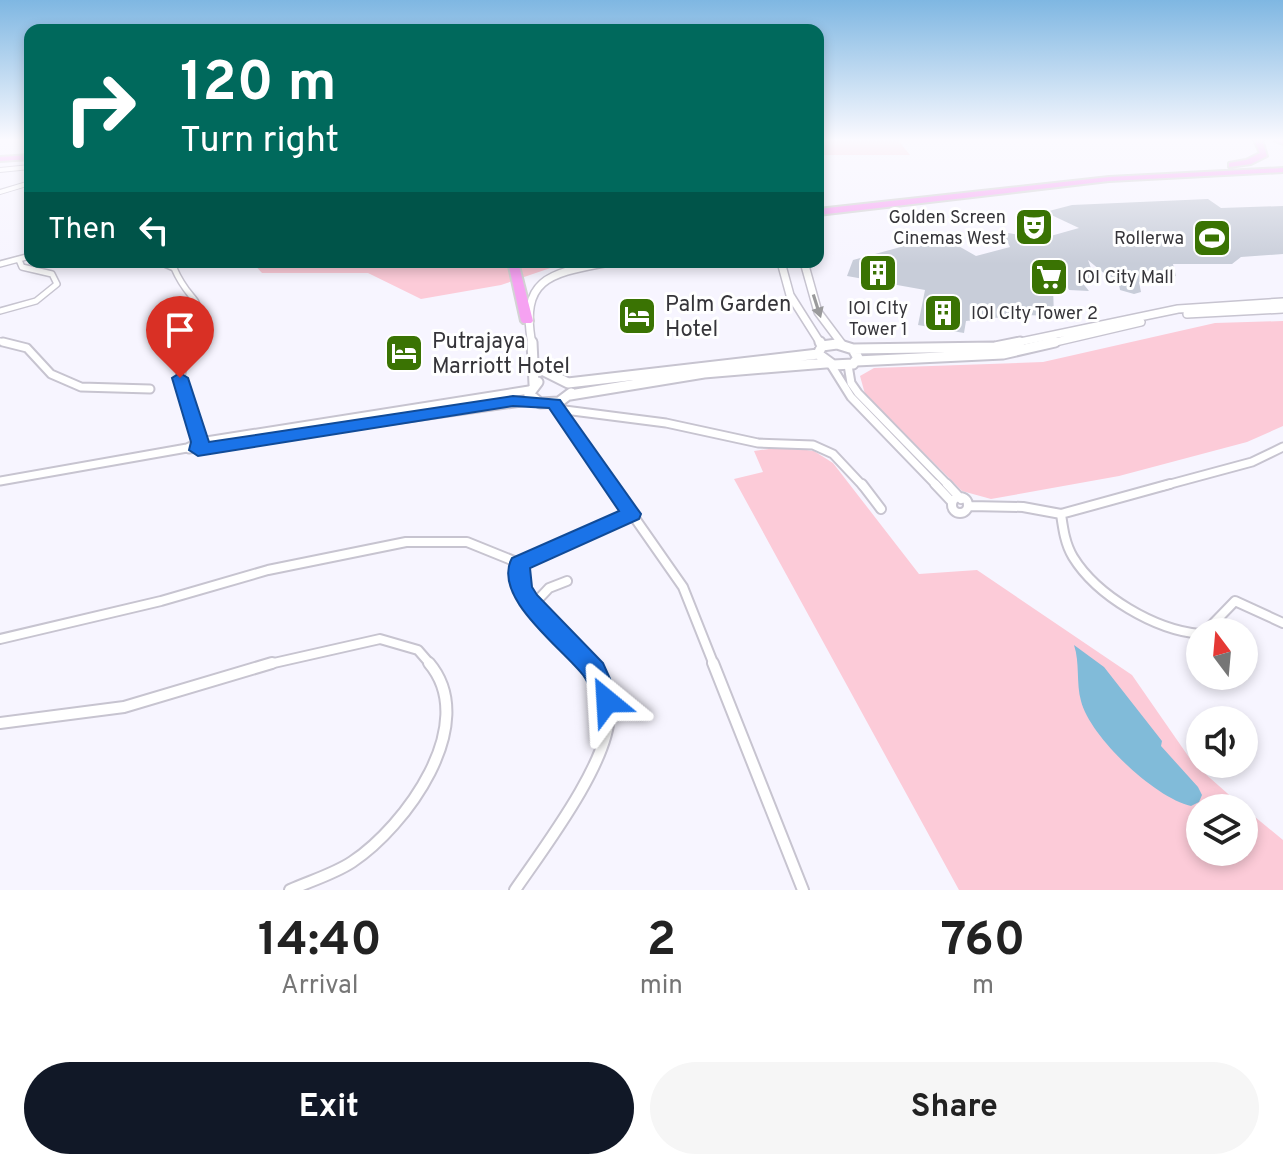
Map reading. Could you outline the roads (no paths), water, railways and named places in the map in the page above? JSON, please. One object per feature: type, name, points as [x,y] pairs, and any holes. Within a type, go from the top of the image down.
[{"type":"highway","points":[[824,210],[1045,182]]},
{"type":"highway","points":[[995,190],[1046,182]]},
{"type":"highway","points":[[824,210],[995,190],[1109,182]]},
{"type":"highway","points":[[824,212],[833,214],[1032,187]]},
{"type":"highway","points":[[514,268],[527,325]]},
{"type":"street","points":[[0,192],[24,185]]},
{"type":"street","points":[[0,264],[24,258]]},
{"type":"street","points":[[19,260],[24,267]]},
{"type":"street","points":[[0,311],[36,301],[57,284],[52,274],[26,268]]},
{"type":"street","points":[[174,268],[182,287],[198,302],[200,313],[185,350],[180,378],[199,446]]},
{"type":"street","points":[[535,400],[532,387],[538,368],[527,325],[531,295],[549,276],[570,268]]},
{"type":"street","points":[[778,268],[788,292],[808,317],[820,350],[851,397],[951,501],[952,507],[961,512],[969,510],[970,506]]},
{"type":"street","points":[[806,268],[818,312],[842,345]]},
{"type":"street","points":[[538,368],[568,383],[632,379],[756,364],[842,345],[853,349],[995,347],[1178,309],[1283,302]]},
{"type":"street","points":[[756,364],[829,364],[1003,354],[1166,317],[1283,309]]},
{"type":"street","points":[[0,341],[27,348],[39,367],[60,381],[107,390],[150,389]]},
{"type":"street","points":[[853,349],[858,355],[852,363],[851,383],[858,393],[970,506],[1023,507],[1061,514],[1252,462],[1283,447]]},
{"type":"street","points":[[0,481],[532,387],[557,378]]},
{"type":"street","points":[[555,406],[570,395],[632,379]]},
{"type":"street","points":[[568,383],[572,389],[570,395]]},
{"type":"street","points":[[199,446],[535,400],[555,406],[732,434],[740,441],[813,445],[833,454],[848,467],[881,509]]},
{"type":"street","points":[[555,406],[683,587],[803,890]]},
{"type":"street","points":[[951,501],[961,499]]},
{"type":"street","points":[[0,639],[161,601],[268,570],[406,542],[467,542],[519,563],[631,514]]},
{"type":"street","points":[[1061,514],[1072,555],[1098,586],[1153,619],[1186,633]]},
{"type":"street","points":[[515,890],[554,835],[604,739],[609,719],[603,685],[594,670],[521,588],[519,563]]},
{"type":"street","points":[[533,605],[549,588],[567,581]]},
{"type":"street","points":[[1217,618],[1235,601],[1283,623]]},
{"type":"street","points":[[0,723],[124,707],[280,661],[380,639],[418,650],[440,676],[447,718],[436,761],[410,806],[384,836],[351,863],[290,890]]},
{"type":"water","points":[[1074,645],[1104,667],[1162,741],[1161,746],[1202,794],[1186,794],[1186,804],[1176,801],[1143,779],[1110,748],[1087,716],[1081,701]]},
{"type":"place","name":"Golden Screen Cinemas West","points":[[1034,227]]},
{"type":"place","name":"Rollerwa","points":[[1212,238]]},
{"type":"place","name":"IOI CIty Tower 1","points":[[878,273]]},
{"type":"place","name":"IOI City Mall","points":[[1049,277]]},
{"type":"place","name":"IOI CIty Tower 2","points":[[943,313]]},
{"type":"place","name":"Palm Garden Hotel","points":[[637,316]]},
{"type":"place","name":"Putrajaya Marriott Hotel","points":[[404,353]]}]
